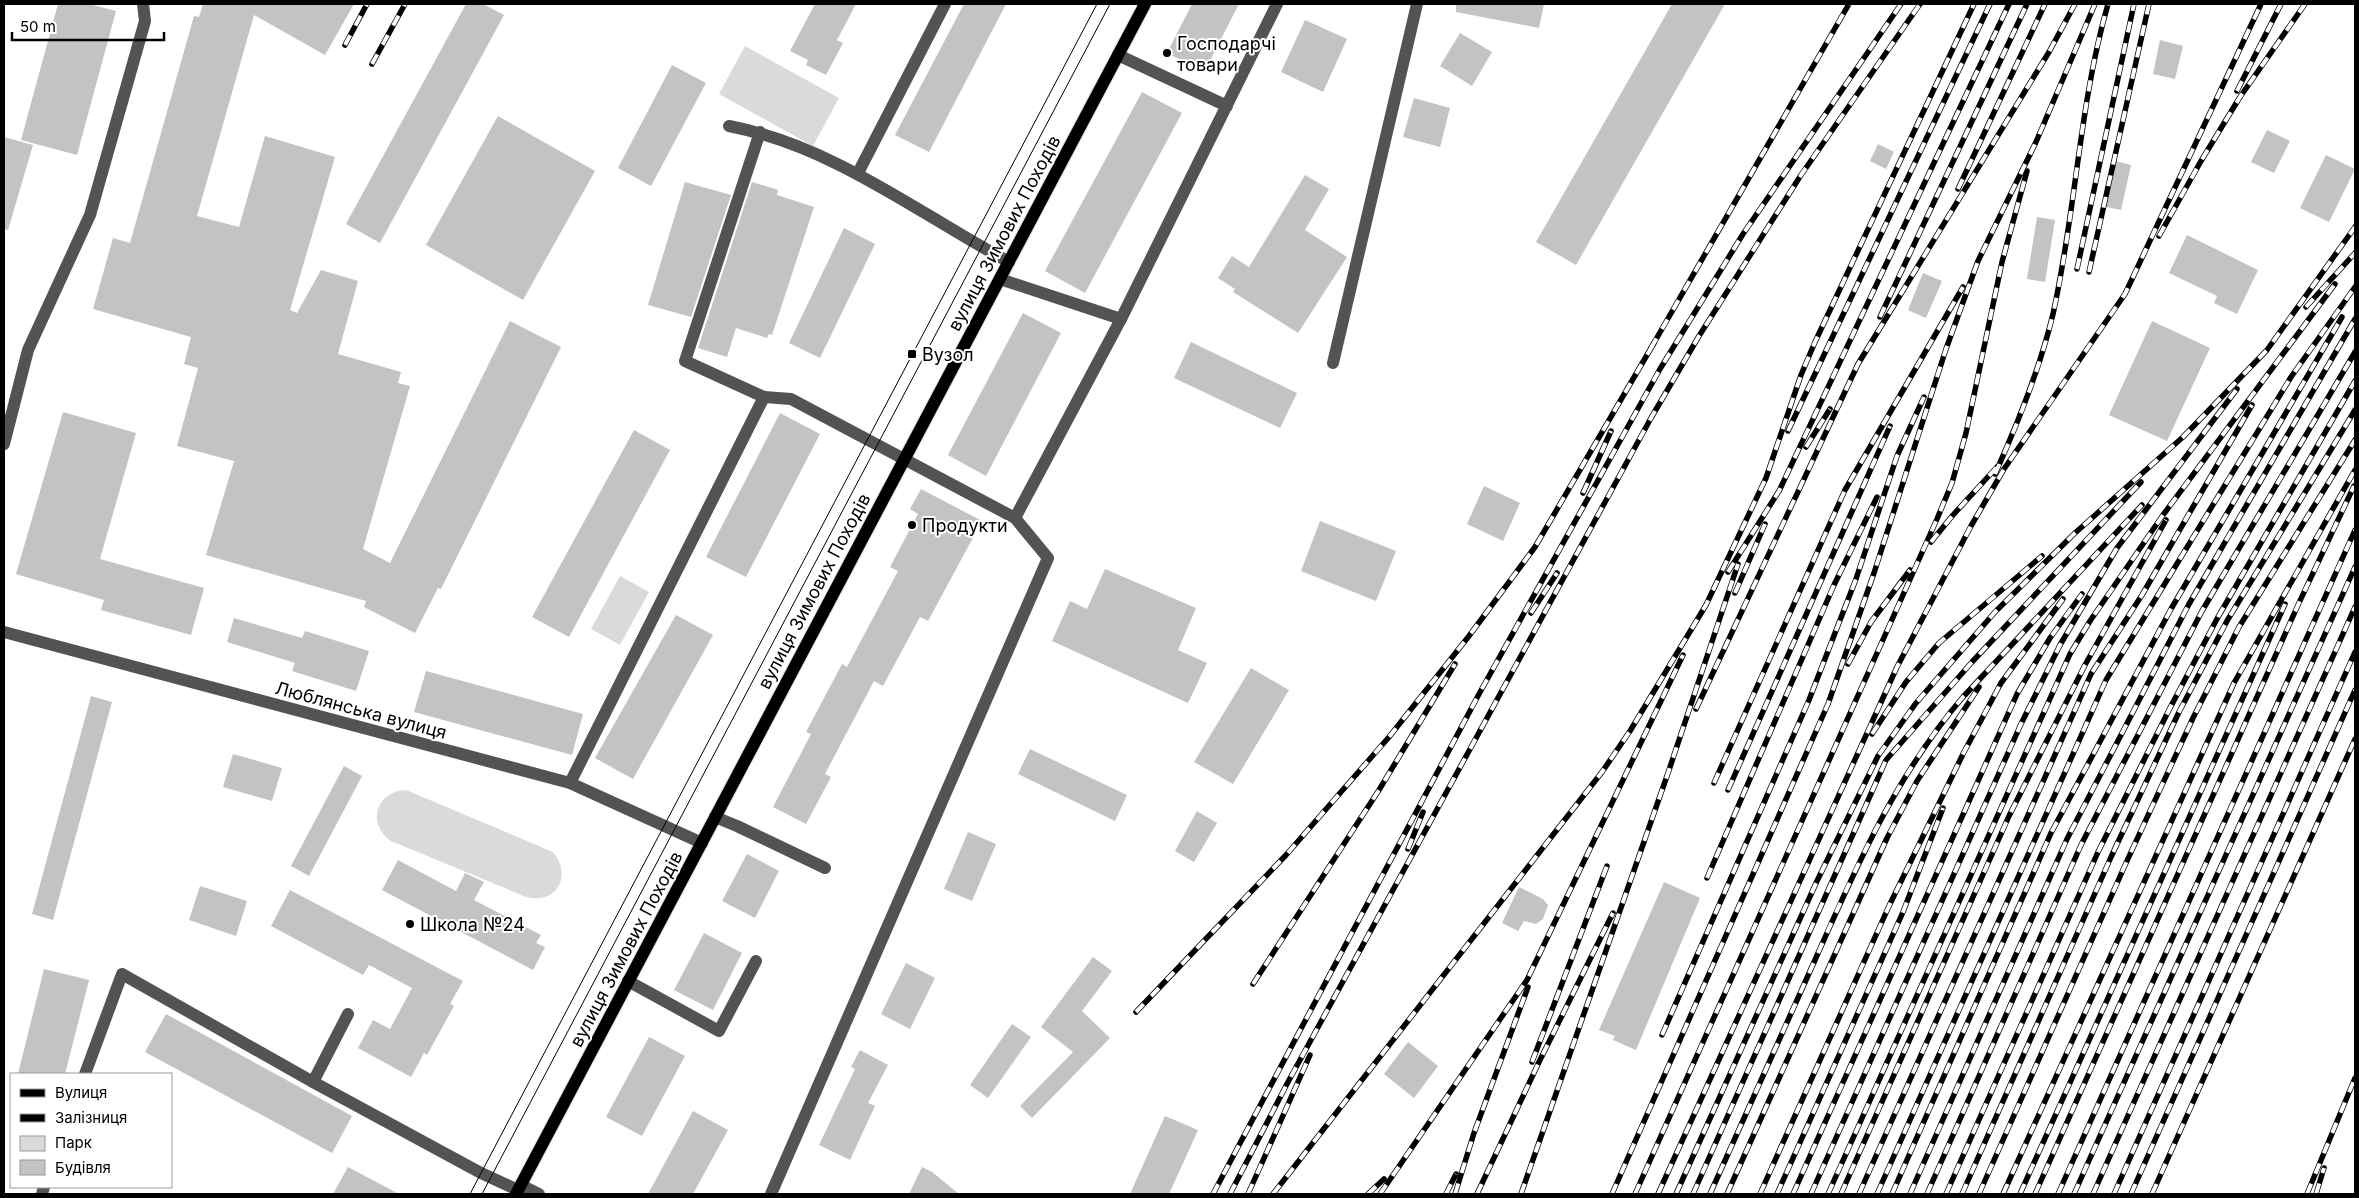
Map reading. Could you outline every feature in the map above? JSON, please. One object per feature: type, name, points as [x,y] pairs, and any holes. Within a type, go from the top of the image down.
[{"type":"main road","name":"вулиця Зимових Походів","points":[[518,1190],[1145,4]]},
{"type":"street","points":[[4,444],[28,350],[90,215],[146,21],[143,4]]},
{"type":"street","points":[[858,173],[945,4]]},
{"type":"street","points":[[1016,518],[1121,318],[1277,4]]},
{"type":"street","points":[[1333,363],[1417,4]]},
{"type":"street","points":[[1118,55],[1227,106]]},
{"type":"street","points":[[729,126],[760,132],[858,173],[972,242],[1009,262]]},
{"type":"street","points":[[760,132],[685,361],[764,397],[791,399],[1016,518],[1048,558],[771,1194]]},
{"type":"street","points":[[1000,279],[1121,318]]},
{"type":"street","points":[[570,783],[764,397]]},
{"type":"street","name":"Люблянська вулиця","points":[[4,632],[570,783],[702,843]]},
{"type":"street","points":[[715,817],[738,826],[825,868]]},
{"type":"street","points":[[628,982],[719,1031],[756,961]]},
{"type":"street","points":[[85,1073],[122,974],[313,1082],[481,1173],[518,1190],[539,1194]]},
{"type":"street","points":[[313,1082],[348,1014]]},
{"type":"green space","points":[[745,46],[839,98],[813,146],[719,94]]},
{"type":"green space","points":[[620,576],[649,592],[620,645],[591,629]]},
{"type":"green space","points":[[406,790],[553,852],[559,861],[561,870],[561,879],[558,886],[553,893],[546,897],[526,897],[391,841],[383,834],[379,826],[378,810],[381,802],[387,796]]},
{"type":"building","points":[[58,4],[89,4],[116,11],[77,155],[21,140]]},
{"type":"building","points":[[203,4],[354,4],[325,55],[254,15],[197,216],[239,227],[265,136],[335,157],[290,310],[297,313],[321,270],[358,281],[338,354],[401,372],[398,383],[410,386],[363,549],[390,563],[510,321],[561,347],[441,589],[438,588],[415,633],[364,607],[366,601],[206,555],[234,461],[177,446],[198,368],[184,364],[191,337],[93,309],[113,238],[130,243],[194,16],[199,17]]},
{"type":"building","points":[[466,4],[483,4],[504,15],[380,243],[346,224]]},
{"type":"building","points":[[815,4],[856,4],[837,40],[843,43],[826,75],[806,65],[808,60],[790,51]]},
{"type":"building","points":[[964,4],[1006,4],[929,152],[895,135]]},
{"type":"building","points":[[1192,4],[1239,4],[1204,72],[1167,53]]},
{"type":"building","points":[[1456,4],[1544,4],[1539,28],[1456,12]]},
{"type":"building","points":[[1672,4],[1725,4],[1576,265],[1536,242]]},
{"type":"building","points":[[1305,20],[1347,39],[1323,92],[1281,72]]},
{"type":"building","points":[[1460,33],[1492,52],[1472,86],[1440,66]]},
{"type":"building","points":[[2160,40],[2183,46],[2175,79],[2153,74]]},
{"type":"building","points":[[672,65],[706,83],[651,186],[618,168]]},
{"type":"building","points":[[1142,92],[1182,113],[1085,293],[1045,271]]},
{"type":"building","points":[[1414,98],[1450,108],[1440,147],[1403,137]]},
{"type":"building","points":[[498,116],[595,171],[523,300],[426,245]]},
{"type":"building","points":[[2267,130],[2290,141],[2274,173],[2251,162]]},
{"type":"building","points":[[4,137],[33,145],[8,230],[4,229]]},
{"type":"building","points":[[1878,144],[1894,152],[1886,169],[1870,161]]},
{"type":"building","points":[[2326,155],[2355,169],[2329,222],[2300,208]]},
{"type":"building","points":[[2112,160],[2131,165],[2121,210],[2102,206]]},
{"type":"building","points":[[1305,175],[1329,189],[1305,230],[1347,257],[1298,333],[1233,292],[1235,289],[1218,278],[1232,256],[1249,267]]},
{"type":"building","points":[[685,182],[731,195],[691,317],[648,305]]},
{"type":"building","points":[[752,182],[778,190],[777,195],[814,207],[772,335],[769,334],[767,338],[736,328],[727,357],[698,348]]},
{"type":"building","points":[[2037,217],[2055,220],[2045,282],[2027,279]]},
{"type":"building","points":[[844,228],[875,244],[820,358],[789,343]]},
{"type":"building","points":[[2187,235],[2258,270],[2237,314],[2214,303],[2217,296],[2169,273]]},
{"type":"building","points":[[1923,273],[1942,281],[1926,318],[1908,310]]},
{"type":"building","points":[[1023,313],[1061,333],[986,476],[948,455]]},
{"type":"building","points":[[2152,321],[2210,348],[2167,441],[2109,415]]},
{"type":"building","points":[[1191,342],[1297,393],[1280,428],[1174,378]]},
{"type":"building","points":[[63,412],[136,433],[100,559],[204,588],[191,635],[101,610],[104,600],[16,574]]},
{"type":"building","points":[[780,413],[820,434],[746,577],[706,557]]},
{"type":"building","points":[[634,430],[670,450],[569,637],[532,617]]},
{"type":"building","points":[[1484,486],[1520,503],[1503,541],[1467,524]]},
{"type":"building","points":[[921,489],[982,521],[928,621],[920,617],[883,686],[874,681],[825,774],[831,777],[806,824],[773,807],[811,734],[806,732],[842,664],[847,667],[898,571],[890,567],[918,514],[910,509]]},
{"type":"building","points":[[1320,521],[1396,551],[1376,601],[1301,571]]},
{"type":"building","points":[[1105,569],[1196,608],[1178,650],[1207,663],[1188,703],[1052,641],[1070,601],[1087,609]]},
{"type":"building","points":[[676,615],[713,635],[633,779],[595,758]]},
{"type":"building","points":[[234,618],[302,638],[305,631],[369,651],[356,691],[292,671],[295,663],[227,642]]},
{"type":"building","points":[[1251,668],[1289,690],[1233,784],[1194,762]]},
{"type":"building","points":[[426,671],[583,714],[572,755],[414,712]]},
{"type":"building","points":[[91,696],[112,702],[53,920],[32,914]]},
{"type":"building","points":[[1030,749],[1127,795],[1115,821],[1018,774]]},
{"type":"building","points":[[233,754],[282,768],[272,801],[223,787]]},
{"type":"building","points":[[344,766],[362,776],[309,876],[291,866]]},
{"type":"building","points":[[1197,811],[1217,823],[1194,862],[1175,851]]},
{"type":"building","points":[[968,832],[996,844],[972,901],[944,889]]},
{"type":"building","points":[[747,854],[779,871],[755,918],[722,901]]},
{"type":"building","points":[[398,860],[456,891],[465,873],[484,882],[474,900],[541,935],[536,943],[545,947],[533,970],[382,890]]},
{"type":"building","points":[[1664,882],[1700,898],[1636,1050],[1613,1040],[1615,1036],[1599,1030]]},
{"type":"building","points":[[200,886],[247,901],[236,936],[189,920]]},
{"type":"building","points":[[1519,887],[1543,899],[1548,905],[1543,919],[1536,924],[1524,921],[1518,931],[1502,923]]},
{"type":"building","points":[[290,890],[463,981],[450,1004],[454,1006],[427,1055],[424,1053],[411,1077],[358,1048],[373,1020],[390,1029],[412,988],[369,965],[363,975],[271,926]]},
{"type":"building","points":[[704,933],[742,953],[713,1010],[674,990]]},
{"type":"building","points":[[1093,957],[1112,971],[1082,1011],[1110,1038],[1032,1118],[1020,1106],[1073,1052],[1041,1027]]},
{"type":"building","points":[[906,963],[935,978],[910,1029],[881,1014]]},
{"type":"building","points":[[44,969],[89,980],[65,1073],[18,1073]]},
{"type":"building","points":[[166,1014],[352,1116],[332,1153],[145,1052]]},
{"type":"building","points":[[1012,1024],[1031,1037],[988,1098],[970,1085]]},
{"type":"building","points":[[649,1037],[685,1056],[642,1136],[606,1117]]},
{"type":"building","points":[[1408,1042],[1438,1066],[1414,1098],[1384,1074]]},
{"type":"building","points":[[860,1050],[888,1065],[868,1103],[875,1106],[850,1160],[819,1145],[855,1069],[851,1067]]},
{"type":"building","points":[[693,1111],[728,1130],[693,1194],[648,1194]]},
{"type":"building","points":[[1165,1116],[1198,1130],[1169,1194],[1130,1194]]},
{"type":"building","points":[[348,1167],[399,1194],[333,1194]]},
{"type":"building","points":[[922,1167],[932,1172],[959,1194],[909,1194]]},
{"type":"tram line","points":[[470,1194],[1097,4]]},
{"type":"tram line","points":[[482,1194],[1110,4]]},
{"type":"railway","points":[[345,45],[367,4]]},
{"type":"railway","points":[[372,64],[405,4]]},
{"type":"railway","points":[[1651,348],[1849,4]]},
{"type":"railway","points":[[1213,1194],[1479,694],[1660,369],[1743,234],[1901,4]]},
{"type":"railway","points":[[1230,1194],[1288,1082],[1651,418],[1699,336],[1801,175],[1920,4]]},
{"type":"railway","points":[[1273,1194],[1602,772],[1630,731],[1706,605],[1766,478],[1801,375],[1815,342],[1974,4]]},
{"type":"railway","points":[[1788,431],[1990,4]]},
{"type":"railway","points":[[1728,572],[1779,491],[2009,4]]},
{"type":"railway","points":[[1880,317],[2027,4]]},
{"type":"railway","points":[[1958,189],[2045,4]]},
{"type":"railway","points":[[1696,709],[1858,364],[2049,52],[2075,4]]},
{"type":"railway","points":[[1612,1194],[1828,704],[1874,573],[1946,349],[1978,261],[2036,142],[2095,4]]},
{"type":"railway","points":[[1995,474],[2028,395],[2042,355],[2053,314],[2061,275],[2090,81],[2108,4]]},
{"type":"railway","points":[[2077,269],[2134,4]]},
{"type":"railway","points":[[2089,272],[2149,4]]},
{"type":"railway","points":[[1658,1194],[1897,667],[1971,526],[2004,469],[2125,294],[2261,4]]},
{"type":"railway","points":[[2237,91],[2281,4]]},
{"type":"railway","points":[[2159,236],[2240,97],[2305,4]]},
{"type":"railway","points":[[1635,1194],[1952,483],[1966,433],[2002,262],[2027,171]]},
{"type":"railway","points":[[1676,1194],[1817,881],[1878,756],[1916,703],[1995,612],[2075,533],[2183,437],[2267,350],[2355,227]]},
{"type":"railway","points":[[2306,307],[2355,253]]},
{"type":"railway","points":[[1828,1194],[2070,654],[2090,621],[2163,515],[2335,284]]},
{"type":"railway","points":[[1714,783],[1845,490],[1963,287]]},
{"type":"railway","points":[[1877,1194],[2106,680],[2291,377],[2355,287]]},
{"type":"railway","points":[[1892,1194],[2051,833],[2171,609],[2342,317]]},
{"type":"railway","points":[[1910,1194],[2067,839],[2189,604],[2355,319]]},
{"type":"railway","points":[[1136,1012],[1286,855],[1389,737],[1469,636],[1535,547],[1654,343]]},
{"type":"railway","points":[[1927,1194],[2081,845],[2202,611],[2355,352]]},
{"type":"railway","points":[[1946,1194],[2098,852],[2170,708],[2218,617],[2355,381]]},
{"type":"railway","points":[[1811,1194],[2021,724],[2060,645],[2117,548],[2237,389]]},
{"type":"railway","points":[[1662,1035],[1809,700],[1856,579],[1897,456],[1924,397]]},
{"type":"railway","points":[[1859,1194],[2091,674],[2142,595],[2252,405]]},
{"type":"railway","points":[[1806,447],[1830,409]]},
{"type":"railway","points":[[1962,1194],[2111,857],[2179,712],[2227,621],[2355,410]]},
{"type":"railway","points":[[1728,790],[1890,426]]},
{"type":"railway","points":[[1583,493],[1611,431]]},
{"type":"railway","points":[[1979,1194],[2126,863],[2193,718],[2239,627],[2355,440]]},
{"type":"railway","points":[[1931,542],[1997,467]]},
{"type":"railway","points":[[2003,1194],[2234,683],[2355,470]]},
{"type":"railway","points":[[1693,1194],[1886,760],[1972,662],[2141,482]]},
{"type":"railway","points":[[2035,1194],[2298,605],[2354,486]]},
{"type":"railway","points":[[1707,878],[1834,585],[1877,497]]},
{"type":"railway","points":[[1710,1194],[1862,856],[1917,758],[1963,697],[2142,505]]},
{"type":"railway","points":[[1841,1194],[2009,816],[2085,665],[2166,520]]},
{"type":"railway","points":[[1735,593],[1765,524]]},
{"type":"railway","points":[[2058,1194],[2355,530]]},
{"type":"railway","points":[[1872,734],[1906,682],[1939,643],[2042,556]]},
{"type":"railway","points":[[1521,1194],[1668,773],[1738,564]]},
{"type":"railway","points":[[2074,1194],[2355,567]]},
{"type":"railway","points":[[1848,664],[1871,622],[1910,570]]},
{"type":"railway","points":[[1531,613],[1557,573]]},
{"type":"railway","points":[[1793,1194],[2017,694],[2050,638],[2082,594]]},
{"type":"railway","points":[[1760,1194],[1889,906],[1964,752],[2001,683],[2063,599]]},
{"type":"railway","points":[[2020,1194],[2285,604]]},
{"type":"railway","points":[[2093,1194],[2355,607]]},
{"type":"railway","points":[[2114,1194],[2355,652]]},
{"type":"railway","points":[[1380,1194],[1527,980],[1683,655]]},
{"type":"railway","points":[[1253,984],[1379,790],[1455,664]]},
{"type":"railway","points":[[1727,1194],[1887,838],[1917,781],[1979,687]]},
{"type":"railway","points":[[2131,1194],[2355,690]]},
{"type":"railway","points":[[2152,1194],[2355,739]]},
{"type":"railway","points":[[1777,1194],[1903,912],[1943,808]]},
{"type":"railway","points":[[1408,849],[1423,812]]},
{"type":"railway","points":[[1532,1062],[1607,866]]},
{"type":"railway","points":[[1477,1194],[1539,1062],[1613,913]]},
{"type":"railway","points":[[1455,1194],[1474,1133],[1528,987]]},
{"type":"railway","points":[[1248,1194],[1310,1055]]},
{"type":"railway","points":[[2307,1194],[2355,1078]]},
{"type":"railway","points":[[2316,1194],[2324,1168]]},
{"type":"railway","points":[[1446,1194],[1456,1174]]},
{"type":"railway","points":[[1368,1194],[1384,1179]]},
{"type":"place","name":"Господарчі товари","points":[[1167,53]]},
{"type":"place","name":"Вузол","points":[[912,354]]},
{"type":"place","name":"Продукти","points":[[912,525]]},
{"type":"place","name":"Школа №24","points":[[410,924]]}]
